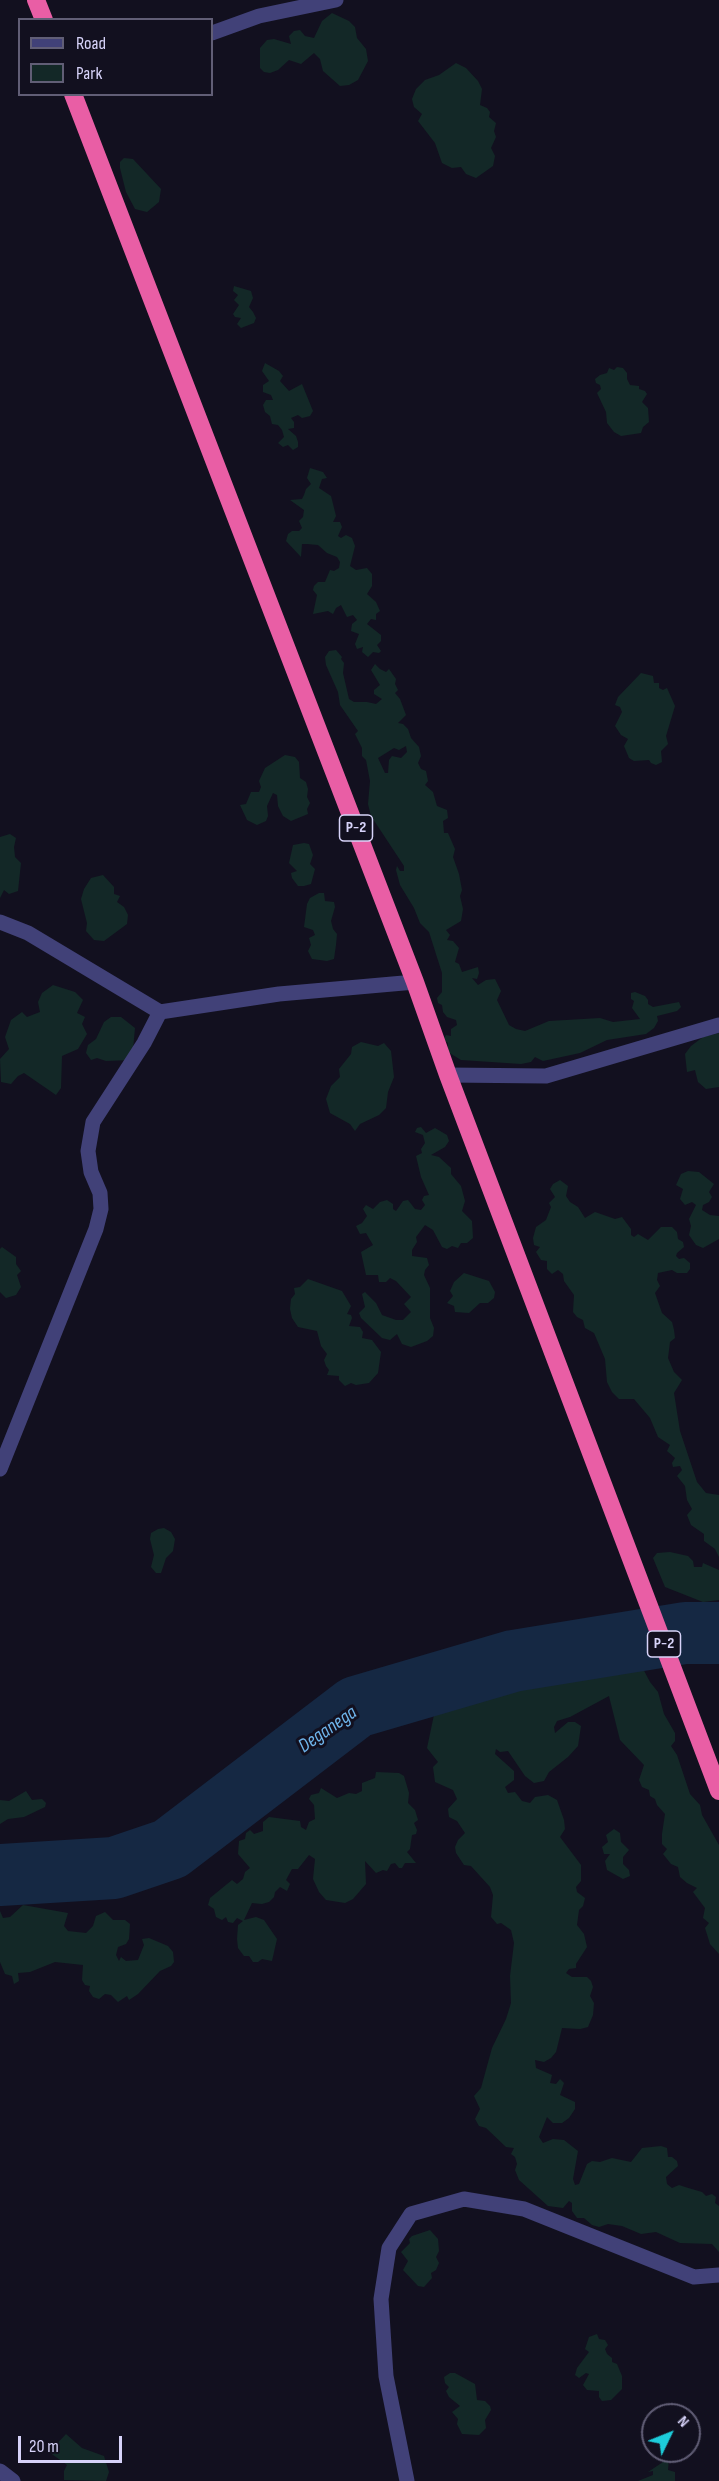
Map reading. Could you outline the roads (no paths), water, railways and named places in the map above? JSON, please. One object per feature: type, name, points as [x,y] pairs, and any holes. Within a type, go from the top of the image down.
[{"type":"highway","points":[[36,0],[43,18]]},
{"type":"highway","name":"P-2","points":[[74,96],[415,982],[448,1075],[719,1791]]},
{"type":"street","points":[[213,33],[259,16],[336,0]]},
{"type":"street","points":[[2,925],[28,933],[160,1012],[279,994],[415,982]]},
{"type":"street","points":[[0,1469],[96,1228],[101,1209],[100,1193],[91,1172],[88,1151],[93,1122],[144,1043],[160,1012]]},
{"type":"street","points":[[448,1075],[546,1076],[719,1025]]},
{"type":"street","points":[[407,2481],[386,2376],[381,2299],[389,2248],[411,2214],[464,2199],[524,2209],[694,2277],[719,2275]]},
{"type":"street","points":[[0,2471],[13,2481]]},
{"type":"waterway","name":"Deganega","points":[[0,1875],[114,1868],[170,1849],[356,1707],[513,1661],[685,1633],[719,1633]]}]
